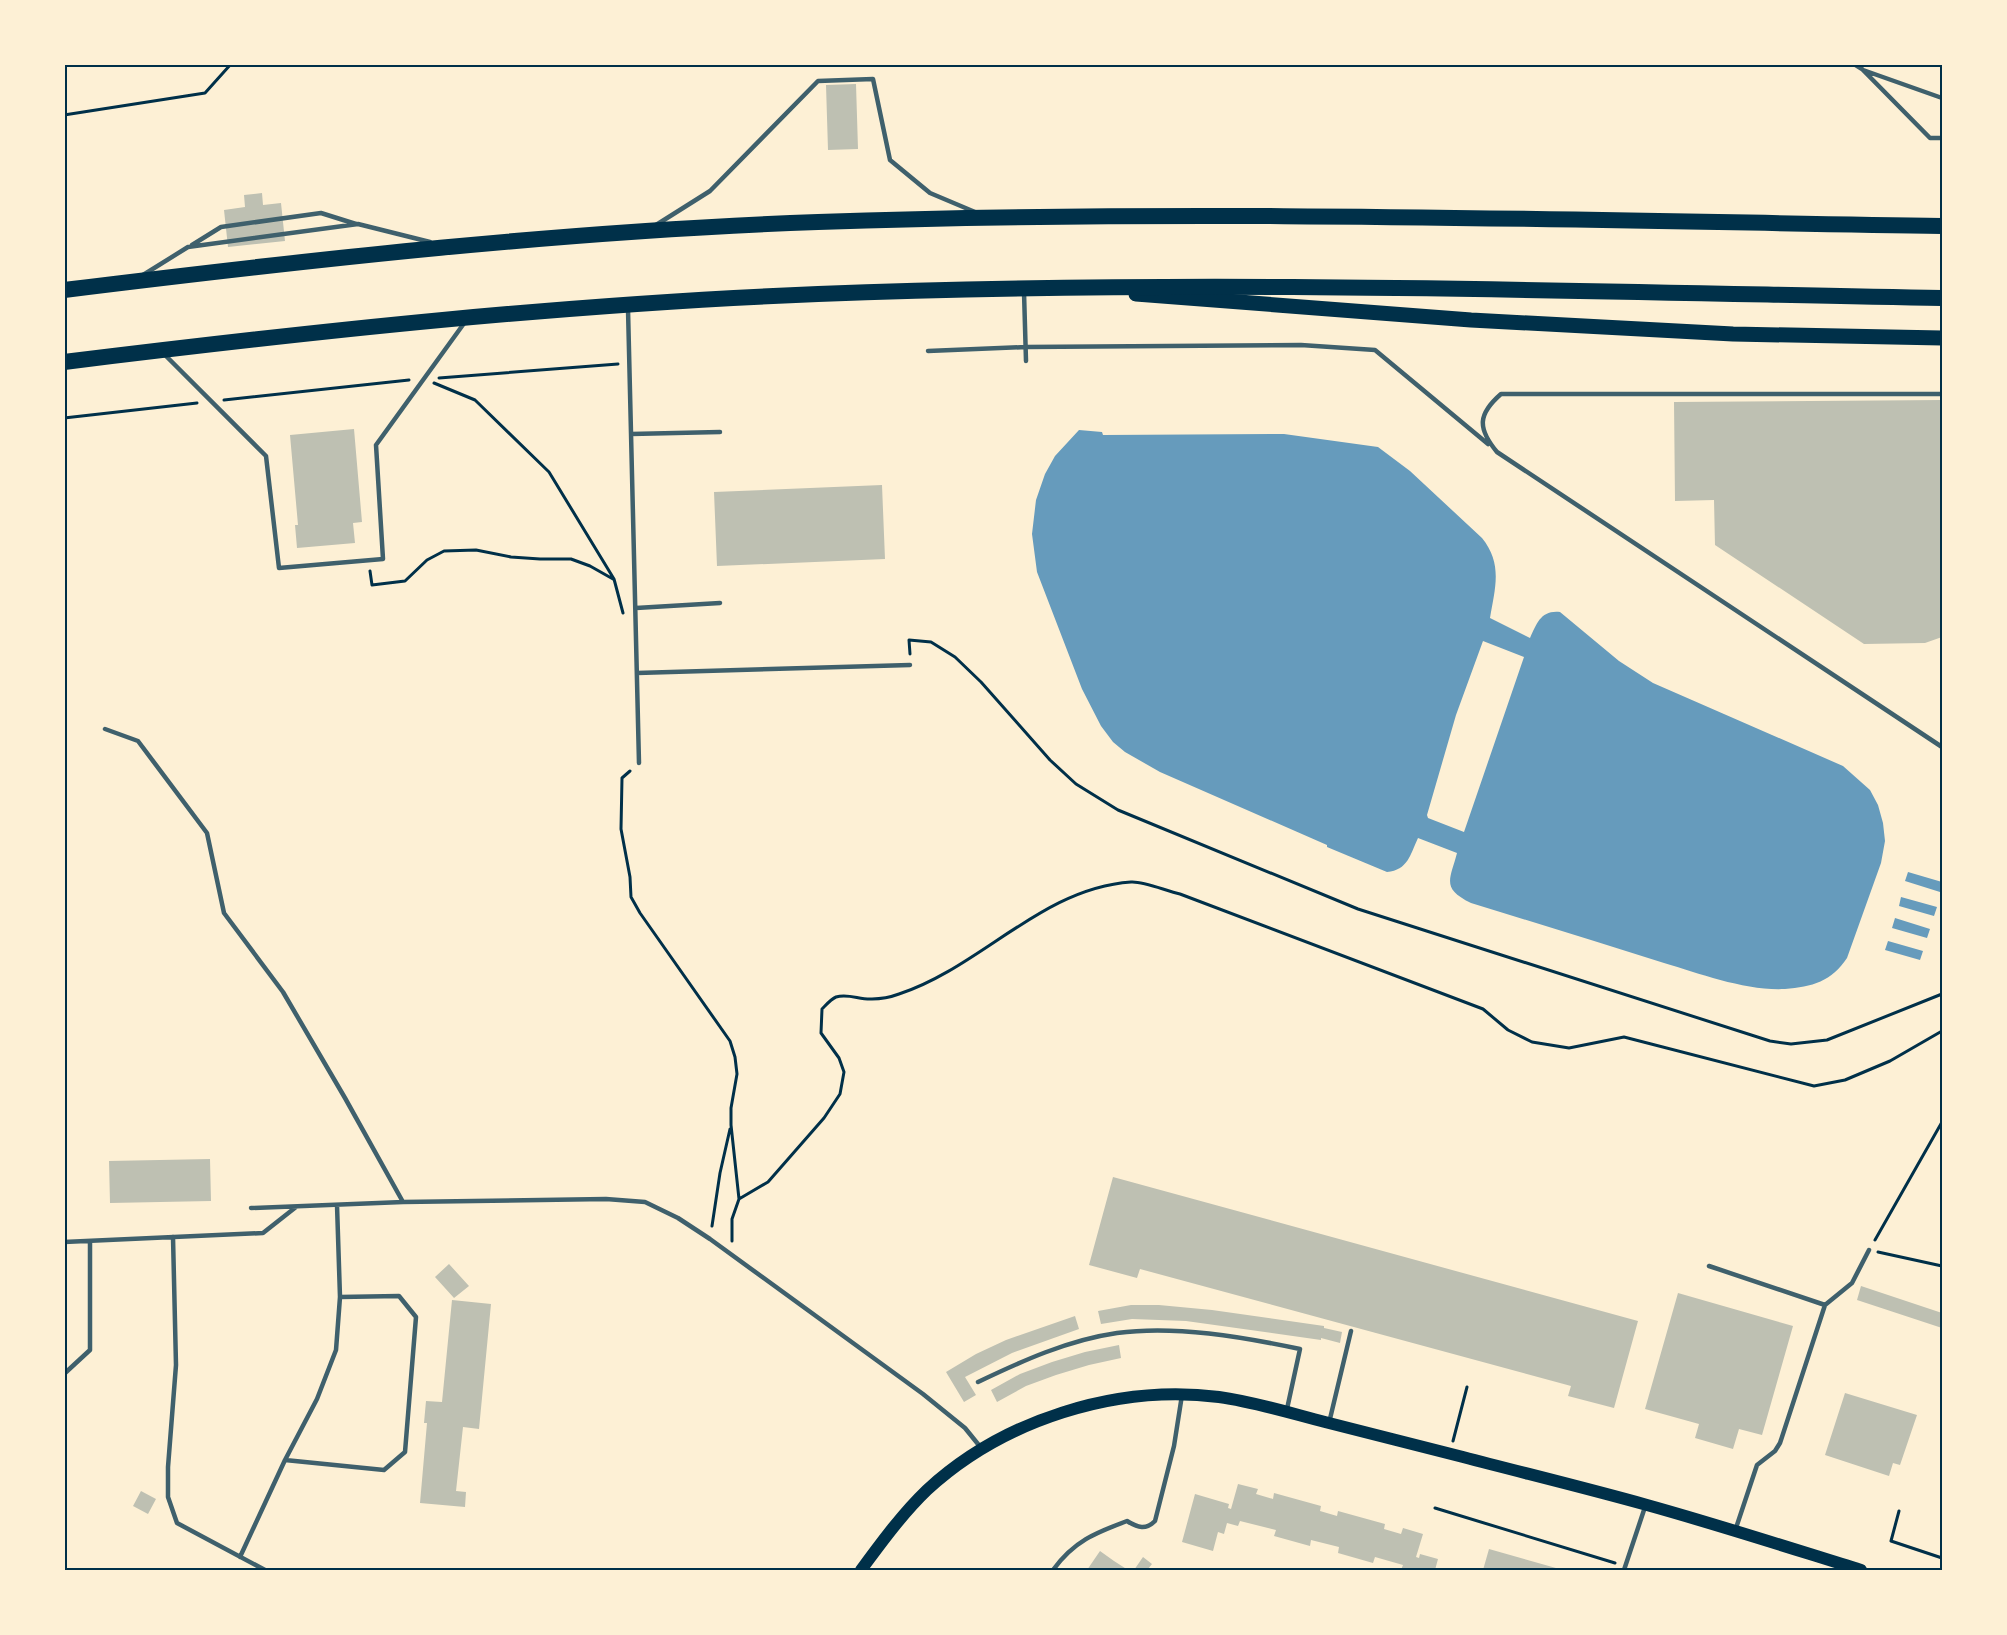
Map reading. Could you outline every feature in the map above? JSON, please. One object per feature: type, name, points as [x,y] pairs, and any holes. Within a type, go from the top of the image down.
[{"type":"highway","points":[[64,290],[325,258],[572,237],[815,222],[1308,215],[1942,226]]},
{"type":"highway","points":[[64,362],[332,330],[628,305],[817,294],[1307,287],[1942,298]]},
{"type":"main road","points":[[1067,289],[1530,323],[1733,334],[1942,338]]},
{"type":"main road","points":[[861,1570],[925,1492],[982,1449],[1020,1429],[1089,1405],[1127,1398],[1182,1395],[1219,1397],[1449,1453],[1646,1505],[1861,1570]]},
{"type":"lane","points":[[1854,64],[1942,98]]},
{"type":"lane","points":[[1862,69],[1930,138],[1942,138]]},
{"type":"lane","points":[[644,232],[710,191],[818,81],[873,79],[890,160],[930,193],[990,219]]},
{"type":"lane","points":[[133,281],[221,227],[321,213],[450,247]]},
{"type":"lane","points":[[188,247],[358,224]]},
{"type":"lane","points":[[1024,290],[1026,361]]},
{"type":"lane","points":[[628,305],[639,762]]},
{"type":"lane","points":[[160,350],[266,456],[279,568],[383,559],[376,444],[469,318]]},
{"type":"lane","points":[[928,351],[1026,347],[1301,345],[1375,350],[1497,452],[1942,747]]},
{"type":"lane","points":[[1497,452],[1485,438],[1482,420],[1489,405],[1501,394],[1942,394]]},
{"type":"lane","points":[[632,434],[720,432]]},
{"type":"lane","points":[[636,608],[720,603]]},
{"type":"lane","points":[[637,673],[910,665]]},
{"type":"lane","points":[[105,729],[138,741],[207,833],[224,913],[283,992],[403,1202]]},
{"type":"lane","points":[[251,1209],[403,1202],[606,1199],[645,1202],[678,1218],[710,1239],[923,1394],[965,1428],[982,1449]]},
{"type":"lane","points":[[240,1557],[285,1460],[317,1399],[336,1350],[340,1297],[337,1205]]},
{"type":"lane","points":[[64,1242],[263,1233],[296,1207]]},
{"type":"lane","points":[[173,1237],[176,1365],[168,1497],[177,1523],[265,1570]]},
{"type":"lane","points":[[64,1374],[90,1350],[90,1241]]},
{"type":"lane","points":[[1735,1531],[1757,1465],[1775,1451],[1780,1443],[1825,1305],[1852,1283],[1869,1250]]},
{"type":"lane","points":[[1709,1266],[1825,1305]]},
{"type":"lane","points":[[285,1460],[384,1470],[405,1452],[416,1317],[399,1296],[340,1297]]},
{"type":"lane","points":[[978,1382],[1048,1351],[1117,1333],[1160,1331],[1209,1335],[1267,1342],[1300,1349],[1287,1412]]},
{"type":"lane","points":[[1329,1423],[1352,1331]]},
{"type":"lane","points":[[1053,1570],[1064,1555],[1088,1536],[1127,1521],[1143,1528],[1155,1521],[1174,1446],[1182,1395]]},
{"type":"lane","points":[[1625,1568],[1646,1505]]},
{"type":"path","points":[[64,115],[205,93],[231,64]]},
{"type":"path","points":[[64,418],[424,379],[630,363]]},
{"type":"path","points":[[424,379],[475,400],[549,472],[614,579],[624,621]]},
{"type":"path","points":[[369,560],[372,585],[405,581],[427,560],[444,551],[476,550],[540,560],[571,559],[614,579]]},
{"type":"path","points":[[910,665],[909,640],[931,642],[955,657],[981,682],[1050,760],[1076,784],[1118,810],[1358,909],[1758,1038],[1791,1044],[1827,1040],[1942,994]]},
{"type":"path","points":[[639,762],[622,778],[621,828],[630,877],[631,897],[730,1041],[735,1057],[737,1074],[731,1108],[731,1125],[739,1199],[732,1220],[732,1238],[736,1258]]},
{"type":"path","points":[[739,1199],[768,1182],[824,1118],[840,1094],[844,1072],[839,1058],[821,1033],[820,1019],[822,1009],[835,997],[851,996],[870,1000],[898,994],[936,977],[990,947],[1042,912],[1084,891],[1133,882],[1180,894],[1483,1009],[1508,1030],[1532,1042],[1569,1048],[1624,1037],[1815,1086],[1845,1080],[1890,1061],[1942,1031]]},
{"type":"path","points":[[1942,1081],[1942,1098]]},
{"type":"path","points":[[1942,1122],[1869,1250],[1942,1266]]},
{"type":"path","points":[[710,1239],[720,1173],[731,1125]]},
{"type":"path","points":[[1449,1453],[1467,1387]]},
{"type":"path","points":[[1435,1508],[1625,1568]]},
{"type":"path","points":[[1899,1510],[1891,1541],[1942,1558]]},
{"type":"water","points":[[1079,430],[1102,432],[1103,435],[1284,434],[1378,447],[1410,471],[1482,538],[1489,548],[1496,576],[1490,618],[1530,638],[1544,615],[1560,612],[1619,661],[1653,683],[1843,766],[1870,790],[1878,805],[1885,841],[1881,863],[1847,958],[1828,977],[1813,984],[1795,988],[1770,989],[1739,985],[1708,977],[1471,903],[1455,893],[1450,882],[1457,853],[1418,838],[1404,865],[1387,872],[1160,772],[1125,752],[1113,742],[1101,726],[1082,689],[1037,572],[1032,534],[1036,500],[1045,474],[1055,456]],"holes":[[[1483,641],[1524,657],[1464,832],[1428,818],[1456,715]]]},
{"type":"water","points":[[1908,872],[1942,882],[1940,892],[1905,881]]},
{"type":"water","points":[[1901,897],[1937,907],[1934,916],[1899,906]]},
{"type":"water","points":[[1895,918],[1930,929],[1927,938],[1892,928]]},
{"type":"water","points":[[1888,941],[1923,951],[1920,960],[1885,950]]},
{"type":"building","points":[[856,84],[858,149],[828,150],[826,85]]},
{"type":"building","points":[[262,193],[263,205],[281,203],[285,241],[228,247],[224,210],[245,207],[244,195]]},
{"type":"building","points":[[1942,400],[1942,637],[1925,643],[1864,644],[1715,545],[1714,500],[1675,501],[1674,402]]},
{"type":"building","points":[[354,429],[362,522],[353,523],[355,543],[297,548],[295,525],[298,525],[290,435]]},
{"type":"building","points":[[882,485],[885,559],[717,566],[714,492]]},
{"type":"building","points":[[210,1159],[211,1201],[110,1203],[109,1161]]},
{"type":"building","points":[[1113,1177],[1638,1321],[1614,1408],[1568,1396],[1571,1386],[1140,1269],[1137,1278],[1089,1265]]},
{"type":"building","points":[[449,1264],[469,1286],[454,1298],[435,1277]]},
{"type":"building","points":[[1861,1286],[1942,1313],[1942,1328],[1857,1300]]},
{"type":"building","points":[[1678,1293],[1793,1326],[1762,1435],[1739,1429],[1733,1449],[1695,1438],[1699,1424],[1645,1409]]},
{"type":"building","points":[[452,1300],[491,1304],[479,1429],[463,1427],[456,1491],[466,1492],[465,1507],[420,1503],[427,1423],[424,1423],[426,1401],[442,1402]]},
{"type":"building","points":[[1131,1305],[1212,1310],[1324,1326],[1324,1328],[1342,1332],[1340,1343],[1321,1338],[1321,1340],[1186,1321],[1132,1319],[1101,1324],[1098,1311]]},
{"type":"building","points":[[1075,1316],[1079,1329],[1012,1353],[965,1377],[976,1395],[964,1402],[946,1372],[1006,1340]]},
{"type":"building","points":[[1119,1345],[1121,1358],[1056,1375],[1026,1386],[997,1402],[991,1390],[1020,1374],[1052,1362]]},
{"type":"building","points":[[1845,1393],[1917,1415],[1900,1465],[1893,1463],[1889,1476],[1825,1455]]},
{"type":"building","points":[[1238,1484],[1258,1489],[1256,1494],[1273,1499],[1274,1493],[1321,1506],[1320,1511],[1337,1516],[1338,1511],[1385,1524],[1384,1529],[1401,1534],[1403,1528],[1423,1534],[1416,1557],[1419,1558],[1420,1554],[1438,1559],[1435,1570],[1401,1570],[1403,1565],[1375,1557],[1373,1563],[1338,1553],[1339,1547],[1311,1540],[1310,1546],[1274,1536],[1276,1530],[1240,1521],[1238,1526],[1227,1523],[1224,1534],[1218,1532],[1213,1551],[1182,1542],[1195,1494],[1229,1504],[1228,1508],[1231,1509]]},
{"type":"building","points":[[141,1491],[156,1499],[148,1514],[133,1506]]},
{"type":"building","points":[[1489,1549],[1563,1570],[1483,1570]]},
{"type":"building","points":[[1100,1551],[1114,1561],[1128,1570],[1087,1570]]},
{"type":"building","points":[[1143,1557],[1152,1564],[1148,1569],[1150,1570],[1134,1570]]}]
